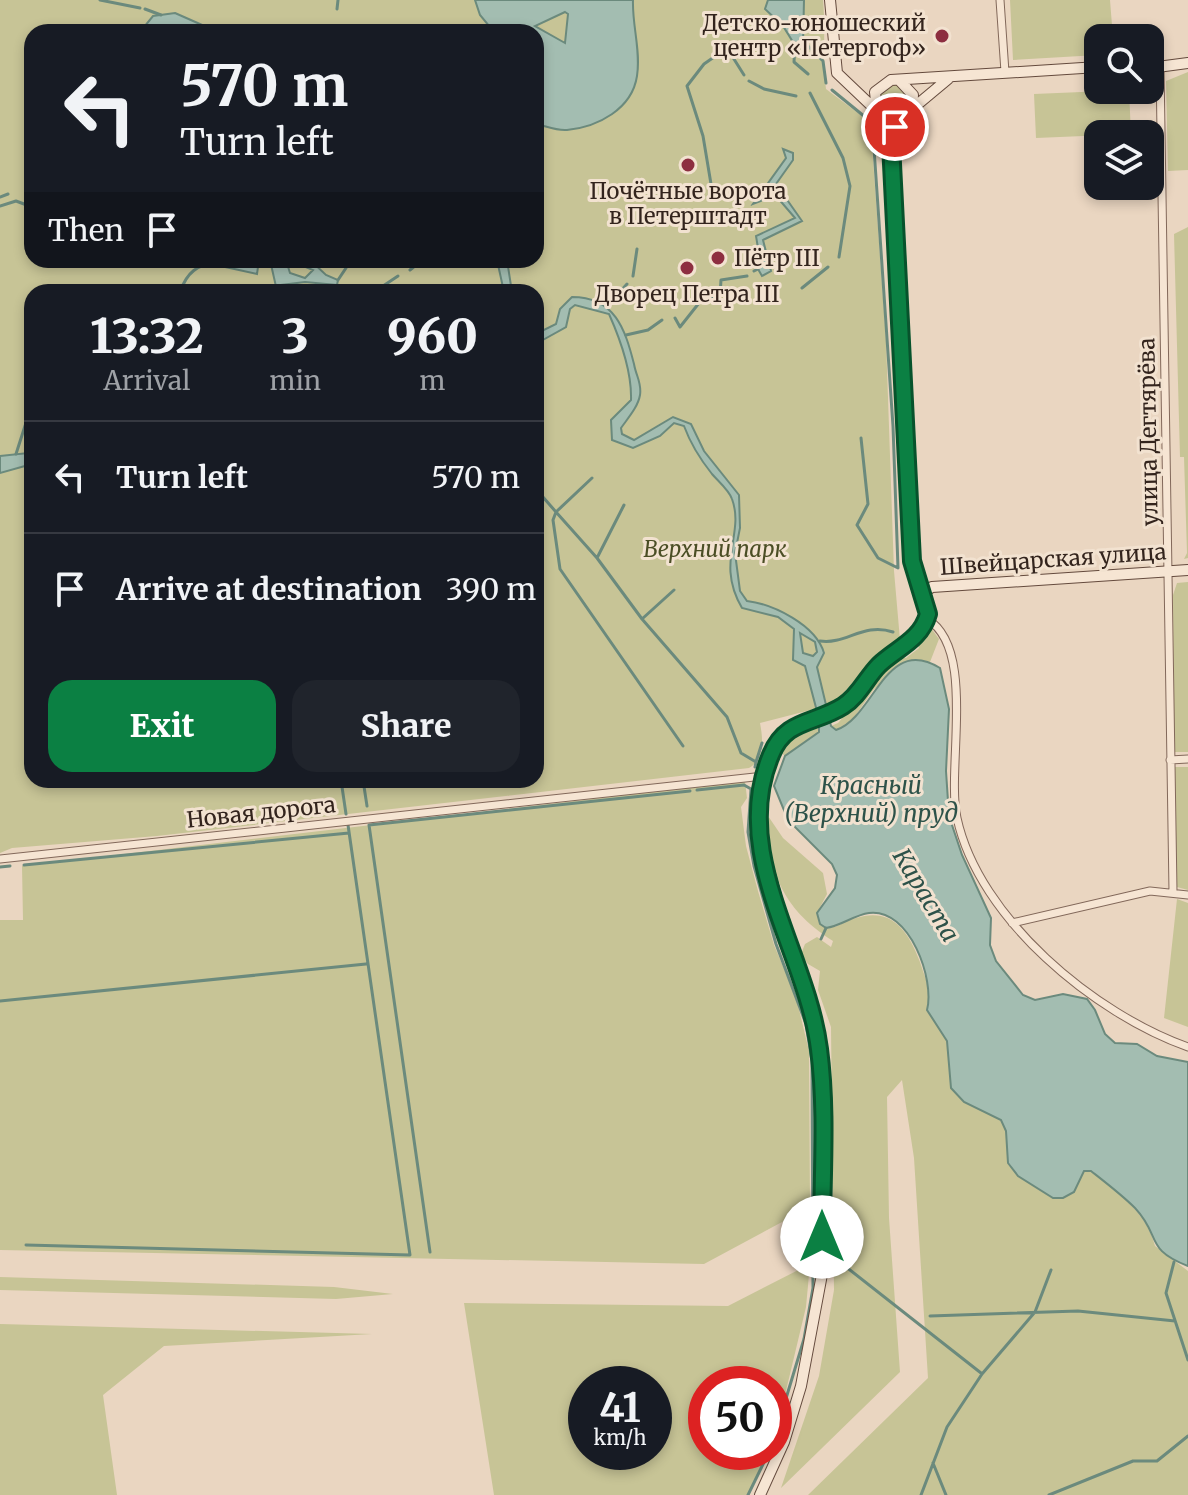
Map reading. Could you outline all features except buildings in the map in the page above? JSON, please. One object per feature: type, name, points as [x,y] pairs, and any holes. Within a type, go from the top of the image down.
[{"type":"main road","points":[[830,0],[837,73],[878,112],[896,119],[911,110]]},
{"type":"main road","points":[[1164,67],[1188,63]]},
{"type":"main road","points":[[891,144],[878,112],[875,92],[894,80],[1084,68]]},
{"type":"main road","points":[[760,1495],[784,1442],[801,1386],[823,1269],[819,1049],[761,842],[759,813],[764,776],[779,738],[795,725],[848,703],[877,666],[915,637],[927,619],[912,561],[891,144],[895,127],[911,110],[943,81],[958,76]]},
{"type":"main road","points":[[894,80],[909,87],[913,95],[911,110]]},
{"type":"main road","name":"Швейцарская улица","points":[[922,593],[932,587],[1188,570]]},
{"type":"street","points":[[1000,0],[1005,72]]},
{"type":"street","name":"улица Дегтярёва","points":[[1156,104],[1173,891]]},
{"type":"street","points":[[927,619],[935,623],[954,666],[957,818],[975,867],[1012,923],[1047,958],[1118,1013],[1146,1030],[1188,1047]]},
{"type":"street","points":[[1170,760],[1188,759]]},
{"type":"street","name":"Новая дорога","points":[[0,859],[764,776]]},
{"type":"street","points":[[1012,923],[1150,891],[1173,891],[1188,895]]},
{"type":"green space","name":"Верхний парк","points":[[0,0],[823,0],[826,89],[866,119],[871,131],[886,340],[894,571],[900,640],[868,665],[834,704],[760,723],[760,754],[749,768],[157,836],[12,848],[0,853]]},
{"type":"green space","points":[[1010,0],[1110,0],[1112,24],[1084,24],[1084,56],[1013,60]]},
{"type":"green space","points":[[1188,72],[1188,170],[1168,171],[1166,81]]},
{"type":"green space","points":[[894,85],[904,89],[908,99],[904,109],[894,113],[884,109],[880,99],[884,89]]},
{"type":"green space","points":[[1084,92],[1084,104],[1130,104],[1130,120],[1084,120],[1084,136],[1036,138],[1034,94]]},
{"type":"green space","points":[[1188,227],[1188,558],[1184,559],[1187,553],[1184,457],[1180,457],[1174,234]]},
{"type":"green space","points":[[1188,582],[1188,752],[1174,752],[1173,595],[1177,583]]},
{"type":"green space","points":[[928,624],[939,639],[930,662],[912,660],[874,689],[853,719],[836,730],[831,726],[838,723],[889,665],[919,648],[917,642]]},
{"type":"green space","points":[[809,725],[812,730],[819,728],[819,732],[785,756],[779,751],[795,729]]},
{"type":"green space","points":[[1174,767],[1188,767],[1188,890],[1177,887]]},
{"type":"green space","points":[[745,781],[747,798],[741,807],[746,846],[774,945],[796,997],[809,1051],[810,1207],[704,1264],[0,1250],[0,920],[23,920],[22,866]]},
{"type":"green space","points":[[764,810],[783,838],[823,873],[827,894],[817,913],[835,927],[865,916],[878,915],[898,925],[906,934],[926,980],[929,991],[927,1010],[947,1041],[951,1088],[1001,1120],[1006,1131],[1008,1163],[1018,1176],[1052,1198],[1084,1171],[1091,1171],[1138,1213],[1155,1246],[1188,1271],[1188,1495],[808,1495],[928,1378],[914,1158],[902,1080],[887,1097],[889,1218],[900,1372],[781,1488],[787,1470],[792,1470],[792,1456],[819,1376],[834,1290],[831,1027],[818,990],[820,971],[808,964],[801,954],[805,944],[817,937],[831,947],[833,941],[801,915],[789,900],[774,869]]},
{"type":"green space","points":[[1177,899],[1188,903],[1188,1027],[1164,1018]]},
{"type":"green space","points":[[810,1264],[806,1307],[792,1366],[688,1366],[688,1470],[761,1470],[748,1495],[494,1495],[464,1303],[728,1306]]},
{"type":"green space","points":[[0,1277],[334,1287],[393,1294],[336,1299],[0,1290]]},
{"type":"green space","points":[[0,1324],[372,1334],[164,1346],[103,1395],[117,1495],[0,1495]]},
{"type":"water","points":[[475,0],[633,0],[638,57],[634,88],[621,107],[590,125],[563,130],[544,126],[544,31],[565,43],[568,14],[565,12],[539,24],[487,24],[480,15]]},
{"type":"water","points":[[768,0],[804,0],[803,44],[793,42],[783,26],[765,9]]},
{"type":"water","points":[[175,13],[200,24],[146,24],[153,16]]},
{"type":"water","points":[[783,149],[793,153],[793,160],[776,184],[802,221],[763,240],[771,271],[762,276],[758,269],[760,260],[756,236],[795,218],[771,190],[761,201],[753,204],[786,158]]},
{"type":"water","points":[[230,268],[258,268],[257,274]]},
{"type":"water","points":[[272,268],[288,268],[290,273],[305,278],[313,270],[308,268],[319,268],[338,280],[337,284],[275,284]]},
{"type":"water","points":[[499,268],[508,268],[511,284],[502,284]]},
{"type":"water","name":"Красный (Верхний) пруд","points":[[572,297],[599,303],[616,317],[622,327],[640,391],[635,408],[621,428],[622,434],[634,440],[673,417],[691,424],[704,451],[739,495],[740,528],[735,553],[740,591],[747,601],[781,611],[803,625],[819,643],[824,653],[817,667],[831,726],[836,730],[849,722],[893,669],[906,662],[921,660],[940,668],[949,709],[946,771],[949,816],[962,855],[991,918],[990,945],[996,961],[1023,995],[1035,1000],[1063,994],[1087,999],[1105,1034],[1115,1043],[1137,1044],[1157,1056],[1188,1062],[1188,1266],[1165,1254],[1135,1208],[1091,1171],[1084,1171],[1074,1192],[1063,1198],[1053,1198],[1018,1176],[1008,1163],[1006,1131],[1001,1120],[964,1102],[951,1088],[947,1041],[927,1010],[927,981],[923,965],[916,948],[896,922],[884,915],[869,913],[832,927],[826,928],[820,924],[817,913],[835,888],[837,875],[832,864],[788,820],[774,786],[785,756],[819,732],[819,719],[805,666],[793,660],[794,629],[778,617],[742,608],[731,576],[735,524],[732,499],[700,457],[684,426],[674,423],[660,436],[633,448],[612,440],[611,420],[631,400],[631,389],[625,356],[609,314],[575,305],[570,309],[566,327],[544,339],[544,330],[556,324],[560,309]],"holes":[[[800,633],[815,642],[817,652],[813,656],[803,653]]]},
{"type":"water","points":[[24,453],[24,466],[0,473],[0,456]]},
{"type":"waterway","points":[[100,0],[140,8]]},
{"type":"waterway","points":[[337,9],[338,0]]},
{"type":"waterway","points":[[145,9],[161,15]]},
{"type":"waterway","points":[[802,40],[823,61],[826,83]]},
{"type":"waterway","points":[[795,44],[794,62],[808,74]]},
{"type":"waterway","points":[[711,184],[703,136],[687,86],[704,64],[727,48],[744,75]]},
{"type":"waterway","points":[[749,81],[764,89],[796,96]]},
{"type":"waterway","points":[[832,90],[870,121],[873,134],[893,426],[898,568],[878,558],[857,525],[868,504],[861,438]]},
{"type":"waterway","points":[[810,93],[843,158],[850,186],[839,257]]},
{"type":"waterway","points":[[0,197],[8,194]]},
{"type":"waterway","points":[[0,206],[16,201],[24,204]]},
{"type":"waterway","points":[[633,276],[637,249]]},
{"type":"waterway","points":[[802,288],[828,267]]},
{"type":"waterway","points":[[184,284],[198,268]]},
{"type":"waterway","points":[[338,280],[346,268]]},
{"type":"waterway","points":[[754,271],[758,269]]},
{"type":"waterway","points":[[386,284],[398,276]]},
{"type":"waterway","points":[[675,318],[680,327],[703,298],[720,296],[721,280],[747,276]]},
{"type":"waterway","points":[[599,303],[618,294],[627,284]]},
{"type":"waterway","points":[[626,335],[648,330],[662,320]]},
{"type":"waterway","points":[[16,454],[24,429]]},
{"type":"waterway","points":[[592,478],[556,512],[597,558],[624,505]]},
{"type":"waterway","points":[[544,498],[556,512],[553,520],[560,569],[683,746]]},
{"type":"waterway","points":[[597,558],[642,619],[727,717],[741,753],[756,762],[755,767]]},
{"type":"waterway","points":[[642,619],[674,590]]},
{"type":"waterway","points":[[820,641],[838,640],[873,630],[893,632]]},
{"type":"waterway","points":[[756,762],[762,743]]},
{"type":"waterway","points":[[697,790],[744,785],[751,789],[748,832],[754,866],[776,944],[806,1024],[812,1061],[813,1288],[804,1339],[792,1379]]},
{"type":"waterway","points":[[342,788],[346,814]]},
{"type":"waterway","points":[[364,788],[367,806]]},
{"type":"waterway","points":[[430,1252],[369,825],[690,791]]},
{"type":"waterway","points":[[26,1245],[410,1255],[348,825]]},
{"type":"waterway","points":[[24,865],[349,833]]},
{"type":"waterway","points":[[0,867],[10,866]]},
{"type":"waterway","points":[[821,939],[826,928]]},
{"type":"waterway","points":[[794,938],[801,954]]},
{"type":"waterway","points":[[0,1001],[366,964]]},
{"type":"waterway","points":[[836,1259],[981,1373]]},
{"type":"waterway","points":[[1174,1262],[1166,1293],[1188,1360]]},
{"type":"waterway","points":[[921,1495],[947,1427],[982,1374],[1035,1312],[1051,1270]]},
{"type":"waterway","points":[[930,1316],[1078,1311],[1175,1321]]},
{"type":"waterway","points":[[1049,1495],[1133,1461],[1157,1461],[1188,1436]]},
{"type":"waterway","points":[[933,1463],[946,1495]]},
{"type":"waterway","points":[[748,1495],[760,1470]]},
{"type":"place","name":"Детско-юношеский центр «Петергоф»","points":[[942,36]]},
{"type":"place","name":"Почётные ворота в Петерштадт","points":[[688,165]]},
{"type":"place","name":"Пётр III","points":[[718,258]]},
{"type":"place","name":"Дворец Петра III","points":[[687,268]]},
{"type":"route","points":[[822,1237],[819,1049],[809,1005],[779,915],[761,842],[759,813],[764,776],[779,738],[795,725],[848,703],[877,666],[915,637],[924,626],[928,614],[912,561],[891,144],[895,127]]},
{"type":"water label","name":"Караста","points":[[926,895]]}]
